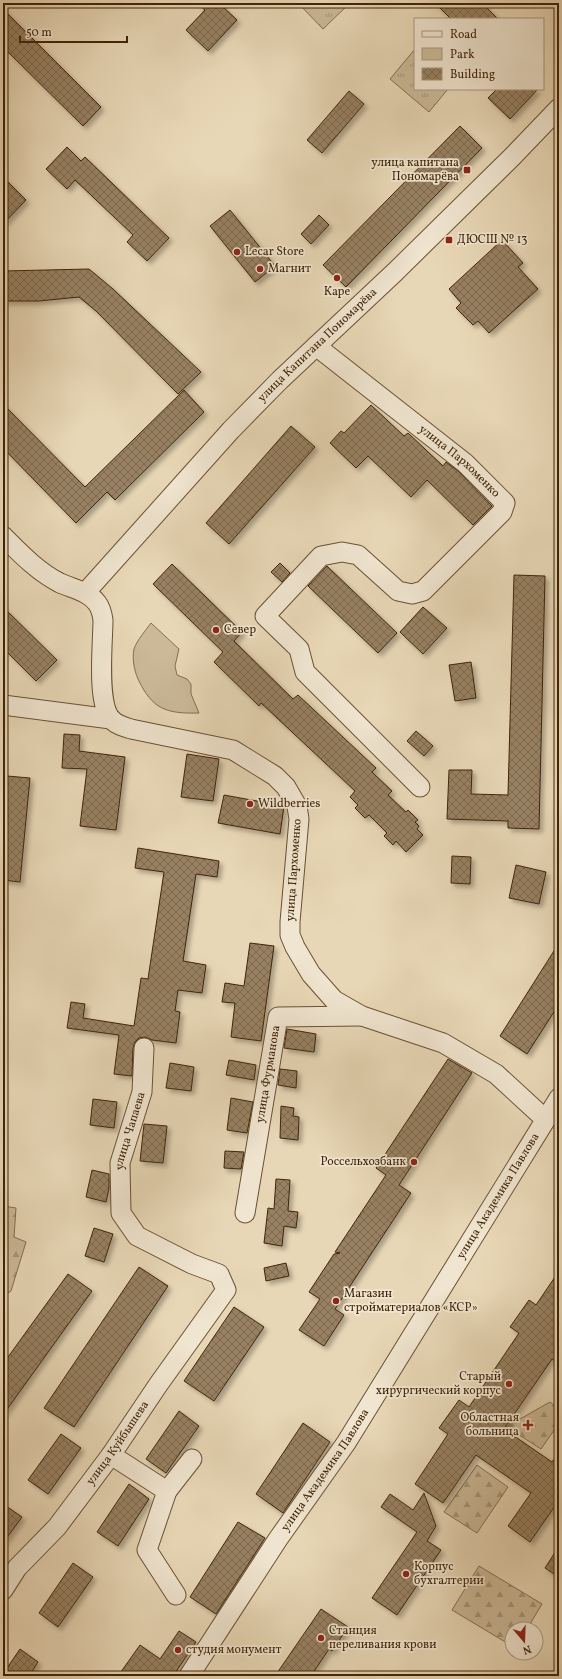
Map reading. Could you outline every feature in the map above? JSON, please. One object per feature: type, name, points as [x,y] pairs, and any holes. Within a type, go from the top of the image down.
[{"type":"street","name":"улица Капитана Пономарёва","points":[[85,593],[231,430],[316,346],[395,272],[513,156],[559,108]]},
{"type":"street","name":"улица Пархоменко","points":[[316,346],[465,464],[505,504],[502,512],[423,591],[412,594],[398,591],[358,555],[342,552],[321,556],[265,616],[299,649],[305,672],[420,787]]},
{"type":"street","points":[[3,536],[27,560],[59,582],[85,593],[97,602],[102,610],[103,714],[42,711],[3,705]]},
{"type":"street","name":"улица Пархоменко","points":[[103,714],[121,726],[131,729],[233,750],[275,776],[286,787],[297,806],[299,820],[290,935],[295,947],[311,974],[334,1000],[362,1016],[443,1043],[496,1074],[545,1120]]},
{"type":"street","name":"улица Фурманова","points":[[245,1213],[278,1017],[362,1016]]},
{"type":"street","name":"улица Чапаева","points":[[144,1048],[142,1092],[120,1164],[122,1213],[137,1236],[192,1264],[219,1274],[226,1290]]},
{"type":"street","name":"улица Академика Павлова","points":[[189,1676],[278,1538],[346,1443],[559,1098]]},
{"type":"street","name":"улица Куйбышева","points":[[3,1590],[17,1568],[57,1527],[111,1455],[158,1385],[226,1290]]},
{"type":"street","points":[[111,1455],[167,1491]]},
{"type":"street","points":[[176,1596],[147,1550],[167,1491],[192,1459]]},
{"type":"green space","points":[[298,3],[350,3],[323,29]]},
{"type":"green space","points":[[414,50],[414,90],[447,90],[429,112],[390,79]]},
{"type":"green space","points":[[151,623],[179,649],[175,666],[177,675],[187,679],[191,684],[191,694],[199,713],[169,711],[161,708],[143,689],[135,672],[133,653],[137,642]]},
{"type":"green space","points":[[3,1206],[16,1208],[14,1237],[26,1242],[11,1291],[3,1296]]},
{"type":"green space","points":[[550,1402],[559,1409],[559,1423],[541,1449],[502,1424],[510,1413],[520,1419]]},
{"type":"green space","points":[[477,1465],[508,1487],[477,1533],[444,1512]]},
{"type":"green space","points":[[479,1566],[542,1604],[532,1621],[504,1621],[504,1641],[452,1610]]},
{"type":"building","points":[[197,3],[219,3],[237,20],[208,51],[186,30],[205,10]]},
{"type":"building","points":[[435,3],[482,3],[497,18],[450,18]]},
{"type":"building","points":[[3,9],[101,107],[83,126],[3,47]]},
{"type":"building","points":[[496,90],[537,90],[510,119],[488,98]]},
{"type":"building","points":[[349,91],[364,104],[322,153],[307,140]]},
{"type":"building","points":[[460,126],[482,148],[346,287],[323,265]]},
{"type":"building","points":[[67,147],[81,161],[85,157],[169,238],[147,261],[127,242],[133,235],[75,180],[67,189],[46,169]]},
{"type":"building","points":[[3,177],[26,200],[3,224]]},
{"type":"building","points":[[230,210],[275,266],[255,282],[210,226]]},
{"type":"building","points":[[319,215],[329,225],[311,244],[301,234]]},
{"type":"building","points":[[502,240],[523,263],[518,267],[538,289],[489,333],[478,321],[473,325],[456,308],[461,303],[449,289]]},
{"type":"building","points":[[89,269],[113,289],[201,372],[178,394],[96,311],[79,297],[39,301],[3,301],[3,271]]},
{"type":"building","points":[[184,390],[204,412],[115,500],[107,492],[76,523],[3,448],[3,404],[85,487]]},
{"type":"building","points":[[371,405],[404,436],[408,433],[443,466],[446,462],[458,471],[492,506],[473,525],[427,480],[411,497],[368,456],[356,468],[330,443],[341,431],[344,433]]},
{"type":"building","points":[[291,426],[315,447],[229,544],[206,523]]},
{"type":"building","points":[[280,563],[290,573],[282,582],[271,572]]},
{"type":"building","points":[[172,564],[242,632],[234,641],[293,699],[298,695],[376,768],[372,772],[392,791],[388,795],[406,812],[408,810],[418,820],[415,822],[419,826],[417,829],[423,835],[406,852],[396,841],[393,845],[384,836],[387,833],[369,815],[365,818],[355,808],[358,805],[350,797],[355,791],[261,703],[259,706],[214,662],[223,652],[153,584]]},
{"type":"building","points":[[327,566],[397,633],[378,653],[308,586]]},
{"type":"building","points":[[514,575],[545,576],[539,829],[508,828],[508,821],[447,819],[449,770],[472,770],[471,794],[508,795]]},
{"type":"building","points":[[3,607],[57,660],[36,681],[3,648]]},
{"type":"building","points":[[423,607],[447,628],[423,654],[400,632]]},
{"type":"building","points":[[471,662],[476,698],[455,701],[449,665]]},
{"type":"building","points":[[416,731],[433,746],[424,756],[407,741]]},
{"type":"building","points":[[64,734],[80,735],[79,751],[125,757],[116,830],[80,826],[87,769],[62,768]]},
{"type":"building","points":[[187,754],[219,759],[213,801],[181,797]]},
{"type":"building","points":[[7,776],[30,778],[20,882],[3,880],[3,815]]},
{"type":"building","points":[[224,795],[284,806],[280,834],[218,823]]},
{"type":"building","points":[[138,848],[219,861],[217,877],[196,874],[183,961],[206,965],[202,993],[178,990],[175,1011],[180,1012],[176,1043],[152,1040],[145,1037],[139,1038],[135,1042],[133,1048],[132,1076],[114,1074],[119,1035],[67,1028],[71,1002],[85,1004],[83,1018],[134,1026],[141,978],[148,979],[164,872],[135,868]]},
{"type":"building","points":[[452,856],[471,857],[470,884],[451,883]]},
{"type":"building","points":[[516,865],[546,872],[539,904],[509,898]]},
{"type":"building","points":[[250,943],[274,946],[261,1041],[231,1037],[235,1003],[222,1002],[225,983],[244,986]]},
{"type":"building","points":[[559,943],[559,1004],[527,1054],[500,1036]]},
{"type":"building","points":[[287,1029],[316,1034],[314,1052],[284,1048]]},
{"type":"building","points":[[448,1059],[472,1073],[399,1185],[411,1193],[335,1309],[344,1315],[324,1346],[299,1330],[320,1299],[309,1292],[334,1254],[340,1253],[335,1252],[386,1175],[376,1168]]},
{"type":"building","points":[[229,1060],[256,1065],[254,1080],[226,1075]]},
{"type":"building","points":[[170,1063],[194,1067],[191,1091],[166,1088]]},
{"type":"building","points":[[280,1069],[297,1071],[296,1088],[278,1085]]},
{"type":"building","points":[[231,1098],[253,1102],[247,1133],[227,1130]]},
{"type":"building","points":[[93,1099],[117,1102],[114,1128],[90,1125]]},
{"type":"building","points":[[281,1106],[294,1108],[293,1116],[299,1117],[298,1140],[280,1138]]},
{"type":"building","points":[[144,1124],[167,1126],[163,1163],[140,1161]]},
{"type":"building","points":[[225,1151],[244,1152],[241,1169],[224,1168]]},
{"type":"building","points":[[92,1170],[109,1174],[109,1188],[106,1202],[86,1197]]},
{"type":"building","points":[[276,1179],[290,1180],[288,1211],[298,1212],[296,1228],[284,1226],[282,1246],[264,1243],[268,1208],[274,1209]]},
{"type":"building","points":[[94,1228],[113,1234],[104,1262],[85,1256]]},
{"type":"building","points":[[286,1263],[289,1276],[266,1281],[264,1268]]},
{"type":"building","points":[[139,1267],[168,1286],[74,1427],[44,1408]]},
{"type":"building","name":"Старый хирургический корпус","points":[[559,1271],[559,1364],[552,1359],[504,1429],[552,1462],[559,1452],[559,1500],[530,1542],[508,1526],[531,1493],[476,1455],[443,1503],[415,1484],[448,1434],[439,1428],[459,1400],[469,1407],[519,1333],[510,1327],[529,1300],[536,1305]]},
{"type":"building","points":[[68,1274],[92,1291],[3,1415],[3,1364]]},
{"type":"building","points":[[234,1307],[264,1327],[214,1401],[184,1381]]},
{"type":"building","points":[[179,1411],[199,1426],[166,1473],[146,1459]]},
{"type":"building","points":[[303,1423],[330,1442],[283,1513],[256,1494]]},
{"type":"building","points":[[61,1434],[81,1448],[48,1494],[28,1480]]},
{"type":"building","points":[[129,1484],[149,1499],[118,1546],[97,1532]]},
{"type":"building","name":"Корпус бухгалтерии","points":[[424,1493],[436,1526],[427,1541],[441,1550],[397,1615],[372,1598],[417,1532],[381,1507],[390,1494],[413,1510]]},
{"type":"building","points":[[3,1504],[22,1517],[3,1543]]},
{"type":"building","points":[[238,1522],[265,1538],[216,1614],[190,1597]]},
{"type":"building","points":[[559,1546],[559,1577],[545,1568]]},
{"type":"building","points":[[73,1563],[93,1577],[58,1627],[39,1613]]},
{"type":"building","name":"Станция переливания крови","points":[[321,1609],[348,1627],[332,1651],[329,1649],[311,1676],[275,1676]]},
{"type":"building","points":[[179,1631],[196,1642],[173,1676],[118,1676],[140,1645],[160,1659]]},
{"type":"building","points":[[20,1649],[38,1662],[29,1676],[3,1676],[3,1674]]},
{"type":"place","name":"улица капитана Пономарёва","points":[[467,170]]},
{"type":"place","name":"ДЮСШ № 13","points":[[449,240]]},
{"type":"place","name":"Lecar Store","points":[[237,252]]},
{"type":"place","name":"Магнит","points":[[260,269]]},
{"type":"place","name":"Каре","points":[[337,278]]},
{"type":"place","name":"Север","points":[[216,630]]},
{"type":"place","name":"Wildberries","points":[[250,804]]},
{"type":"place","name":"Россельхозбанк","points":[[414,1162]]},
{"type":"place","name":"Магазин стройматериалов «КСР»","points":[[336,1301]]},
{"type":"place","name":"Старый хирургический корпус","points":[[509,1384]]},
{"type":"place","name":"Областная больница","points":[[528,1425]]},
{"type":"place","name":"Корпус бухгалтерии","points":[[406,1574]]},
{"type":"place","name":"Станция переливания крови","points":[[321,1638]]},
{"type":"place","name":"студия монумент","points":[[178,1650]]}]
